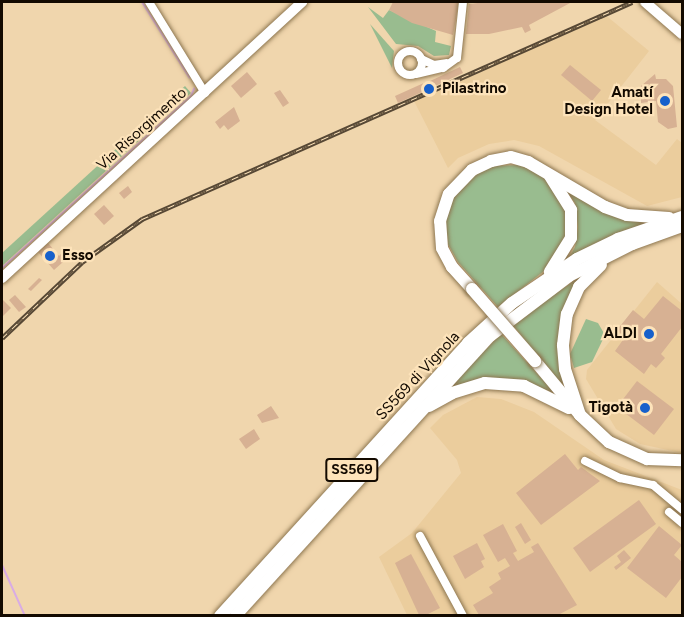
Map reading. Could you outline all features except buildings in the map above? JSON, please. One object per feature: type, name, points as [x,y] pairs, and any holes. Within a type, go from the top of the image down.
[{"type":"highway","points":[[681,220],[627,215],[605,207],[545,170],[511,157],[491,161],[472,170],[449,194],[440,221],[442,248],[452,267],[580,415],[621,449],[682,466]]},
{"type":"highway","points":[[545,170],[571,210],[571,225],[566,248],[545,277]]},
{"type":"highway","name":"SS569 di Vignola","points":[[235,615],[415,415],[490,336],[526,305],[569,276],[681,220]]},
{"type":"highway","name":"SS569 di Vignola","points":[[220,615],[468,343],[545,277],[618,239],[681,220]]},
{"type":"highway","points":[[580,415],[565,369],[563,345],[567,314],[579,287],[595,270],[632,244]]},
{"type":"highway","points":[[415,415],[452,393],[485,383],[524,386],[580,415]]},
{"type":"highway","points":[[668,462],[682,460]]},
{"type":"main road","name":"Via Risorgimento","points":[[2,278],[302,2]]},
{"type":"main road","points":[[645,2],[682,34]]},
{"type":"street","points":[[149,2],[205,93]]},
{"type":"street","points":[[454,62],[434,64],[409,51],[398,60],[402,73],[416,74],[434,71],[454,62],[460,51],[463,2]]},
{"type":"street","points":[[416,74],[422,67],[421,59]]},
{"type":"street","points":[[585,461],[620,478],[653,485],[682,509]]},
{"type":"street","points":[[669,512],[682,523]]},
{"type":"street","points":[[420,536],[463,615]]},
{"type":"shaded area","points":[[603,13],[649,51],[595,120],[656,165],[677,139],[682,143],[682,197],[647,206],[539,146],[514,140],[489,144],[458,158],[448,168],[413,99]]},
{"type":"shaded area","points":[[657,282],[682,304],[682,453],[640,444],[616,429],[586,379],[587,370]]},
{"type":"shaded area","points":[[477,397],[501,399],[534,412],[604,460],[682,490],[682,615],[407,615],[379,557],[412,533],[461,473],[457,460],[430,428],[443,415]]},
{"type":"green space","points":[[368,7],[383,18],[389,10],[436,31],[435,42],[451,46],[449,55],[434,56],[418,46],[396,44]]},
{"type":"green space","points":[[370,24],[394,51],[392,68]]},
{"type":"green space","points":[[185,86],[191,93],[2,266],[2,253]]},
{"type":"green space","points":[[518,165],[542,174],[567,212],[568,233],[549,267],[498,307],[458,262],[448,244],[446,220],[454,196],[471,177],[493,166]]},
{"type":"green space","points":[[562,183],[651,220],[568,260],[575,247],[578,227],[575,203]]},
{"type":"green space","points":[[584,274],[558,338],[563,387],[512,324]]},
{"type":"green space","points":[[586,319],[598,323],[605,335],[592,362],[574,368],[570,354]]},
{"type":"green space","points":[[501,334],[555,393],[516,380],[442,393]]},
{"type":"waterway","points":[[142,2],[189,77]]},
{"type":"waterway","points":[[2,268],[191,96],[194,89]]},
{"type":"waterway","points":[[2,565],[25,616]]},
{"type":"railway","points":[[2,338],[82,262],[142,219],[632,2]]},
{"type":"place","name":"Pilastrino","points":[[429,89]]},
{"type":"place","name":"Amatí Design Hotel","points":[[665,101]]},
{"type":"place","name":"Esso","points":[[50,256]]},
{"type":"place","name":"ALDI","points":[[649,334]]},
{"type":"place","name":"Tigotà","points":[[645,408]]}]
